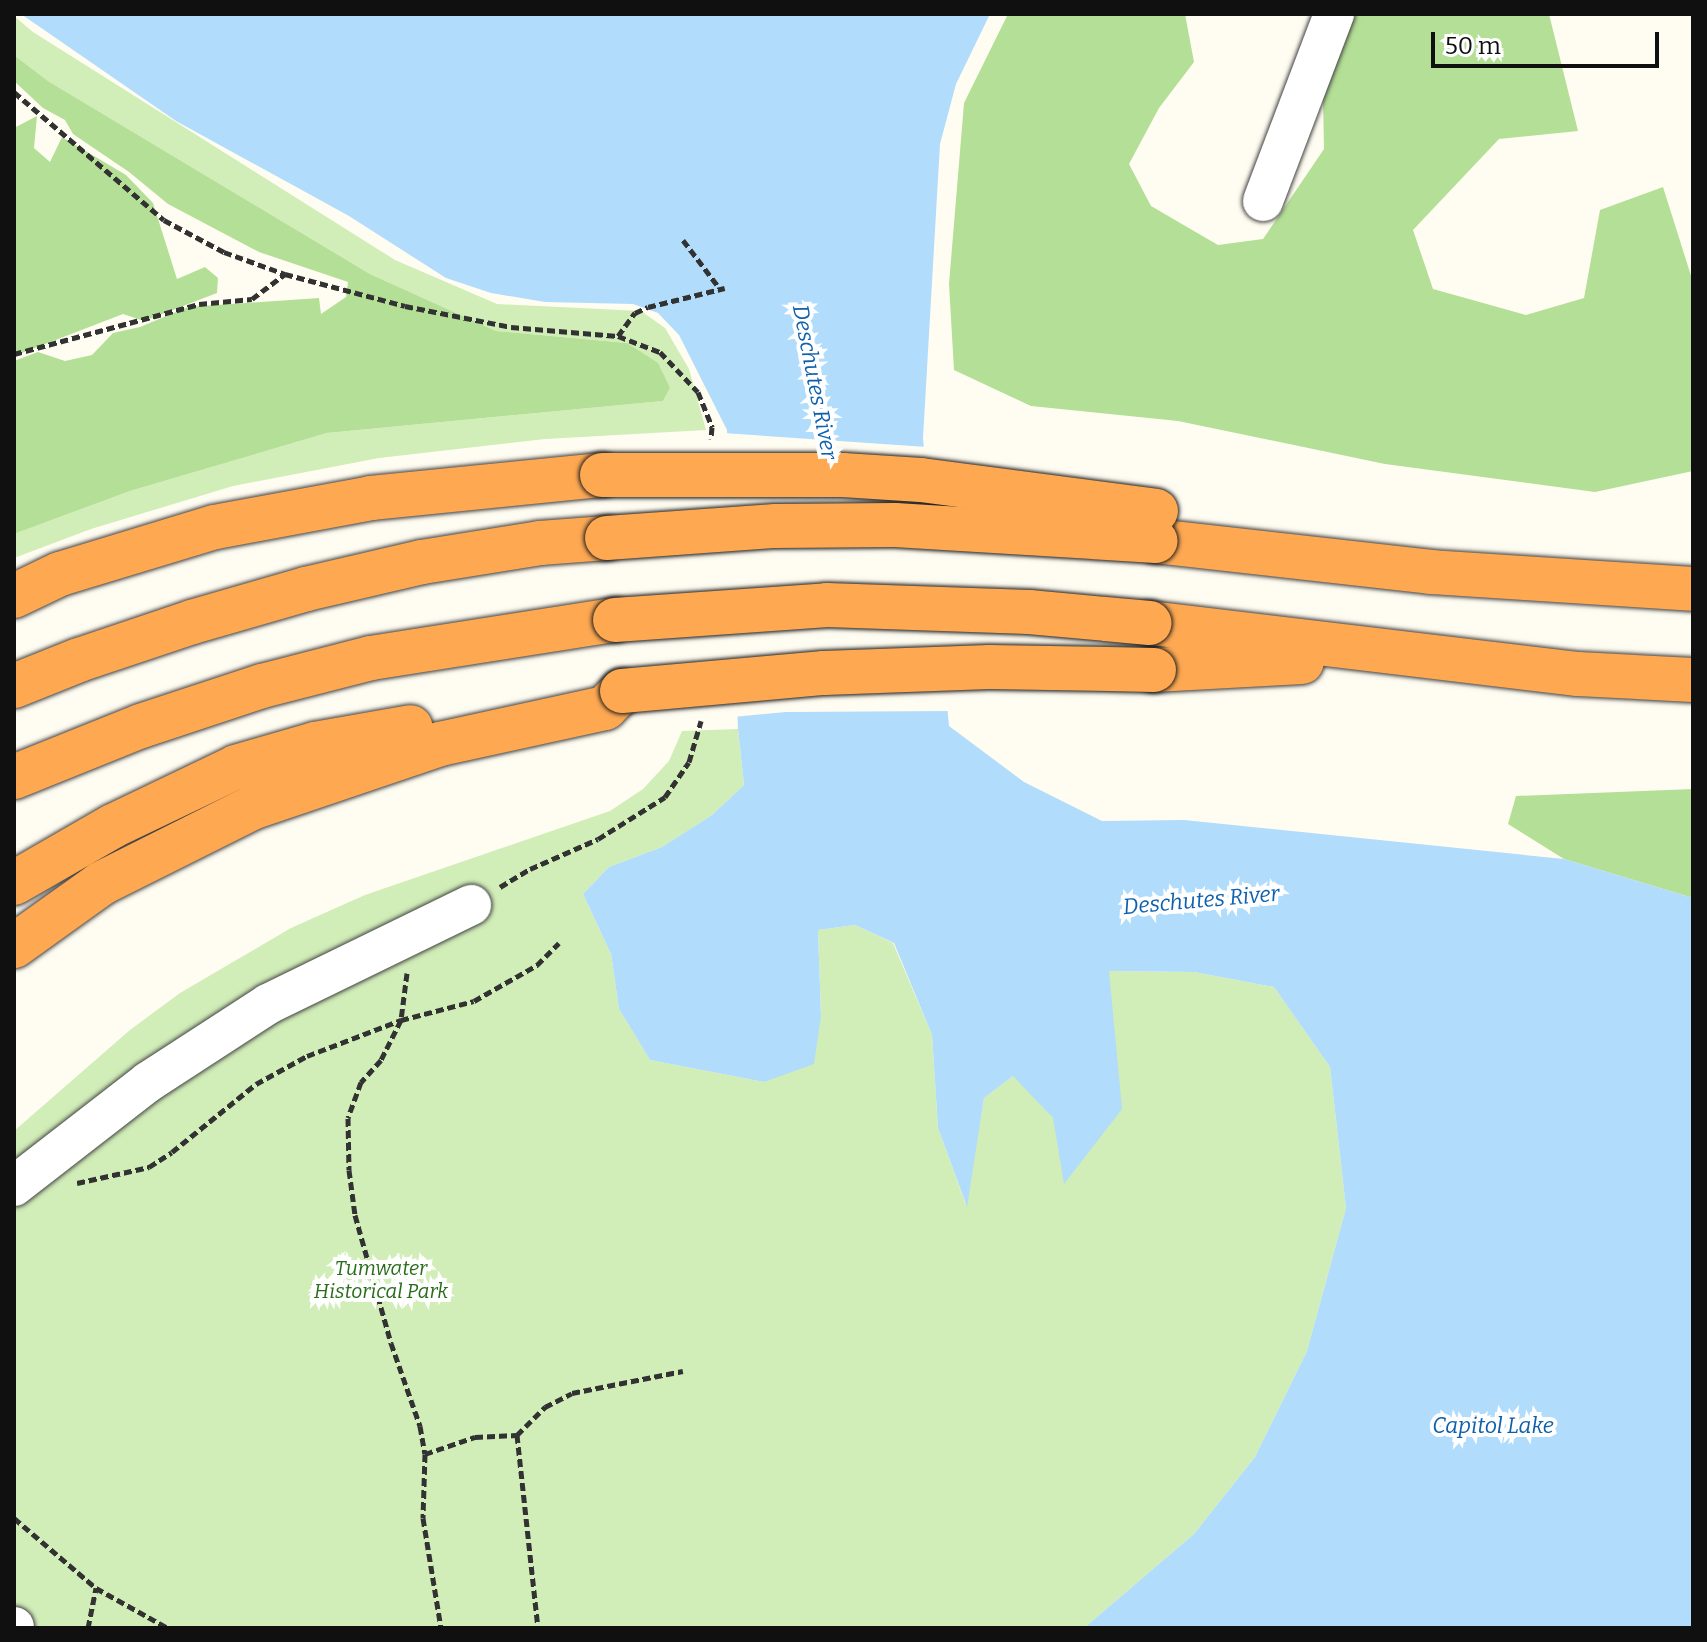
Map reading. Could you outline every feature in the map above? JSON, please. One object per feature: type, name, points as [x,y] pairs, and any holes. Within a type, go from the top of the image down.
[{"type":"highway","points":[[14,596],[60,574],[215,527],[371,498],[602,475],[843,475],[966,485],[1156,526],[1431,572],[1693,589]]},
{"type":"highway","points":[[14,686],[178,627],[306,589],[422,562],[540,543],[776,526],[1156,526]]},
{"type":"highway","points":[[14,777],[141,726],[262,686],[358,661],[615,620],[827,605],[1015,611],[1150,623],[1578,674],[1693,680]]},
{"type":"highway","points":[[14,883],[113,826],[236,767],[315,744],[473,714],[622,691],[824,673],[989,667],[1154,670],[1412,656]]},
{"type":"highway","points":[[14,946],[102,883],[254,807],[440,744],[605,708],[622,691]]},
{"type":"street","points":[[1263,201],[1334,14]]},
{"type":"street","points":[[14,1186],[148,1082],[268,1004],[471,905]]},
{"type":"path","points":[[14,92],[164,220],[224,252],[285,274],[405,306],[511,327],[618,336],[660,352],[698,392],[712,427]]},
{"type":"path","points":[[618,336],[635,313],[648,307],[723,289],[683,240]]},
{"type":"path","points":[[14,354],[199,304],[252,299],[285,274]]},
{"type":"path","points":[[471,905],[530,869],[598,839],[665,797],[689,762]]},
{"type":"path","points":[[412,933],[401,1020],[381,1060],[361,1082],[348,1118],[349,1170],[355,1215],[425,1454],[423,1518],[441,1628]]},
{"type":"path","points":[[75,1183],[149,1167],[256,1084],[307,1056],[401,1020],[474,1001],[537,965],[559,943]]},
{"type":"path","points":[[425,1454],[475,1437],[517,1435],[545,1407],[572,1393],[683,1371]]},
{"type":"path","points":[[517,1435],[538,1628]]},
{"type":"path","points":[[14,1518],[96,1588],[168,1628]]},
{"type":"path","points":[[88,1628],[96,1588]]},
{"type":"green space","points":[[1008,14],[1185,14],[1194,62],[1159,108],[1129,164],[1151,206],[1218,245],[1263,239],[1324,149],[1322,49],[1337,14],[1549,14],[1578,131],[1499,139],[1413,230],[1433,289],[1526,315],[1584,298],[1600,210],[1663,187],[1693,282],[1693,471],[1595,492],[1385,464],[1178,421],[1031,406],[954,370],[949,284],[964,103]]},
{"type":"green space","points":[[14,16],[33,32],[395,260],[497,304],[641,311],[665,328],[689,369],[706,430],[545,439],[379,458],[233,486],[91,529],[14,558],[14,534],[130,491],[327,433],[663,401],[670,388],[628,343],[496,331],[370,274],[48,81],[14,55]]},
{"type":"green space","points":[[14,55],[48,81],[370,274],[496,331],[627,343],[658,363],[670,388],[663,401],[327,433],[130,491],[14,534],[14,361],[38,352],[65,361],[92,355],[113,333],[140,327],[188,307],[319,298],[321,314],[346,297],[348,282],[259,252],[168,204],[129,172],[73,134],[65,120],[43,108],[14,81]]},
{"type":"green space","points":[[37,116],[34,148],[50,162],[62,137],[126,175],[153,203],[177,279],[205,267],[218,278],[217,293],[144,321],[123,314],[14,356],[14,128]]},
{"type":"green space","name":"Tumwater Historical Park","points":[[738,729],[744,785],[712,815],[662,847],[609,867],[583,894],[611,954],[619,1009],[650,1060],[764,1082],[821,1016],[818,930],[855,925],[893,943],[932,1035],[938,1128],[966,1205],[984,1098],[1014,1075],[1053,1118],[1121,1109],[1108,971],[1194,972],[1274,987],[1330,1067],[1346,1208],[1307,1351],[1255,1457],[1194,1534],[1084,1628],[14,1628],[14,1131],[130,1030],[180,993],[291,928],[365,895],[610,811],[643,789],[669,761],[682,731]]},
{"type":"green space","points":[[1693,789],[1693,898],[1564,859],[1508,824],[1516,796]]},
{"type":"water","name":"Capitol Lake","points":[[21,14],[990,14],[956,84],[940,144],[923,438],[949,726],[1024,782],[1102,821],[1184,820],[1564,859],[1693,898],[1693,1628],[1084,1628],[1194,1534],[1255,1457],[1307,1351],[1346,1208],[1330,1067],[1274,987],[1194,972],[1109,971],[1122,1109],[1064,1184],[1053,1118],[1013,1076],[984,1098],[967,1207],[938,1128],[932,1035],[894,943],[855,925],[818,930],[821,1016],[814,1064],[764,1082],[650,1060],[619,1009],[611,954],[583,894],[609,867],[662,847],[712,815],[744,785],[738,729],[727,430],[679,335],[658,313],[633,304],[545,302],[491,293],[446,278],[349,216],[176,121]]},
{"type":"pier","points":[[723,433],[927,447],[952,711],[786,712],[733,717]]},
{"type":"water label","name":"Deschutes River","points":[[815,382]]},
{"type":"water label","name":"Deschutes River","points":[[1201,900]]}]
